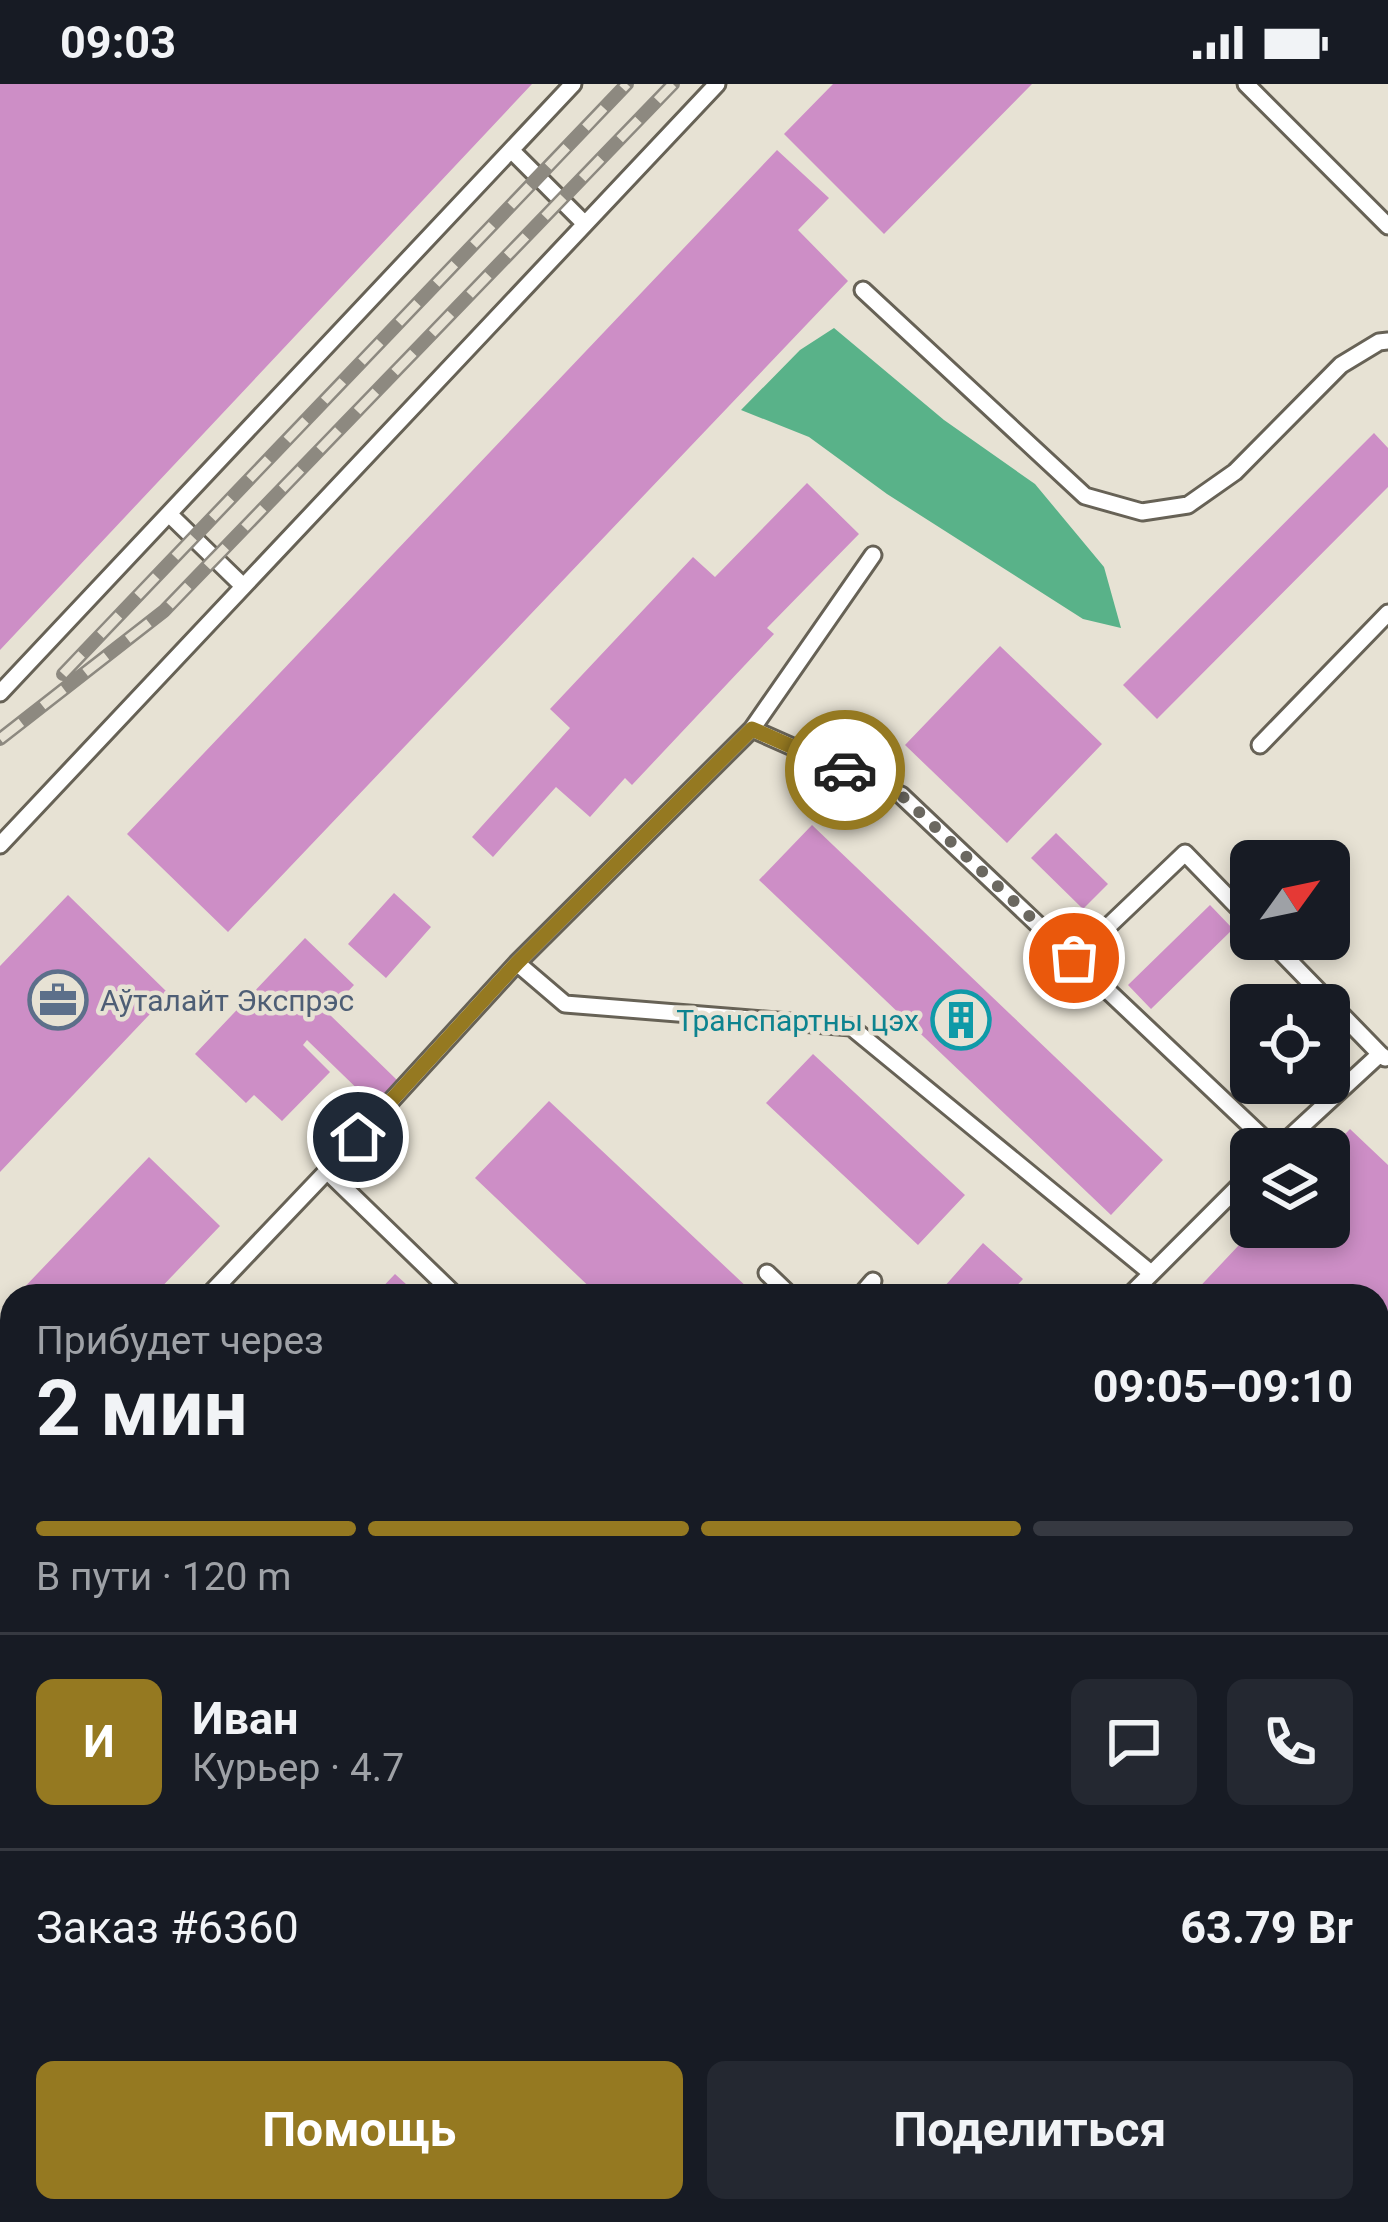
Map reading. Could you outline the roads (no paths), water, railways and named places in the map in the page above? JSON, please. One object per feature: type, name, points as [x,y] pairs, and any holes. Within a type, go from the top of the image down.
[{"type":"lane","points":[[0,693],[573,84]]},
{"type":"lane","points":[[0,844],[717,84]]},
{"type":"lane","points":[[1246,84],[1388,226]]},
{"type":"lane","points":[[512,150],[585,224]]},
{"type":"lane","points":[[863,290],[1085,496],[1142,512],[1188,505],[1234,472],[1342,365],[1388,341]]},
{"type":"lane","points":[[169,514],[244,586]]},
{"type":"lane","points":[[220,1284],[517,963],[752,729],[873,555]]},
{"type":"lane","points":[[1260,745],[1388,613]]},
{"type":"lane","points":[[752,729],[901,795],[1254,1128]]},
{"type":"lane","points":[[1074,958],[1186,853],[1230,899]]},
{"type":"lane","points":[[1289,960],[1384,1057],[1301,1128]]},
{"type":"lane","points":[[517,963],[566,1004],[851,1027],[1150,1273]]},
{"type":"lane","points":[[327,1172],[444,1284]]},
{"type":"lane","points":[[1140,1284],[1230,1195]]},
{"type":"lane","points":[[767,1273],[778,1284]]},
{"type":"railway","points":[[63,674],[627,84]]},
{"type":"railway","points":[[0,739],[164,611],[673,84]]},
{"type":"place","name":"Аўталайт Экспрэс","points":[[58,1000]]},
{"type":"place","name":"Транспартны цэх","points":[[961,1020]]}]
